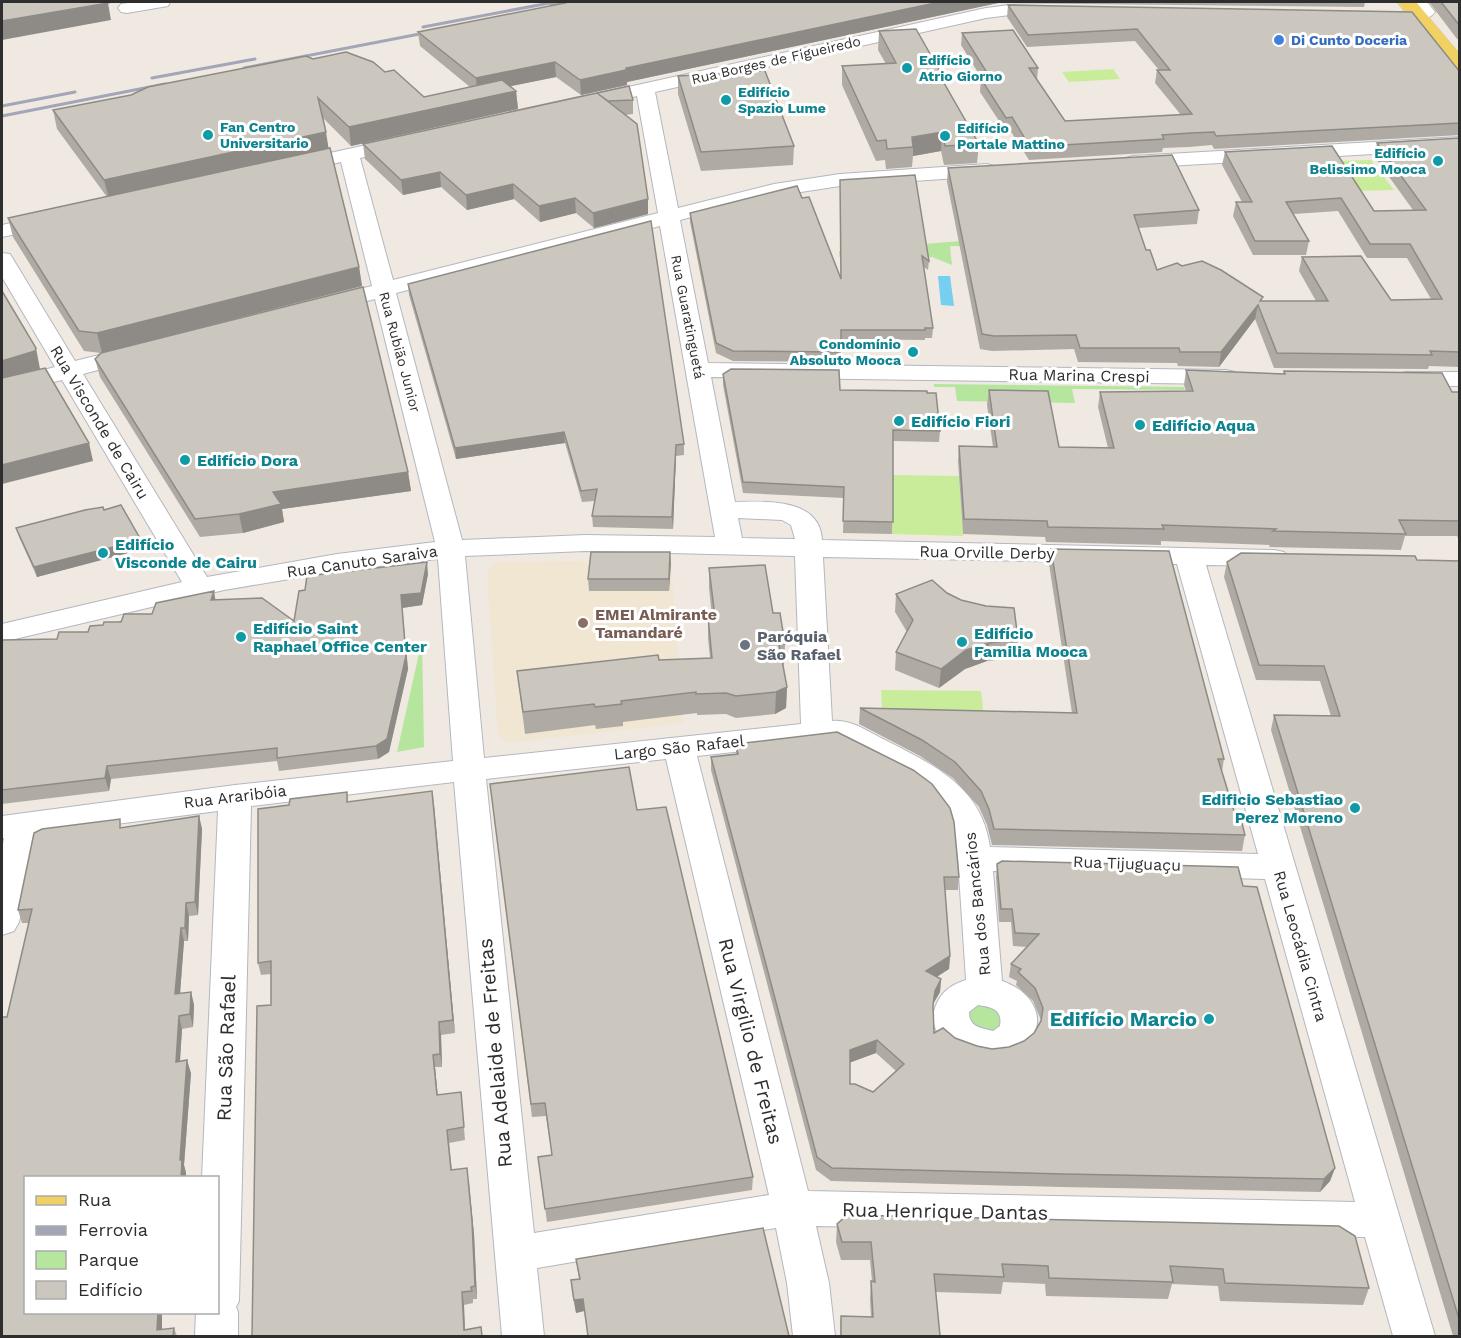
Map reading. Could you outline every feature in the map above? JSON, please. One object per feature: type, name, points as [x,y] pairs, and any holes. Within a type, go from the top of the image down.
[{"type":"main road","points":[[1406,2],[1420,10],[1460,67]]},
{"type":"street","points":[[127,8],[162,2]]},
{"type":"street","points":[[965,2],[986,13]]},
{"type":"street","points":[[1375,9],[1420,10]]},
{"type":"street","name":"Rua Borges de Figueiredo","points":[[574,105],[986,13],[1011,10],[1068,11]]},
{"type":"street","name":"Rua Guaratinguetá","points":[[645,89],[730,546]]},
{"type":"street","points":[[277,170],[420,139]]},
{"type":"street","points":[[1116,162],[1460,143]]},
{"type":"street","name":"Rua Rubião Junior","points":[[349,155],[451,549]]},
{"type":"street","points":[[311,309],[806,184],[1008,169]]},
{"type":"street","points":[[2,231],[70,216]]},
{"type":"street","name":"Rua Visconde de Cairu","points":[[2,259],[198,586]]},
{"type":"street","points":[[2,388],[151,349]]},
{"type":"street","name":"Rua Marina Crespi","points":[[698,370],[1253,377]]},
{"type":"street","points":[[1382,378],[1460,379]]},
{"type":"street","points":[[723,510],[789,513],[800,518],[805,524],[808,533],[817,732]]},
{"type":"street","name":"Rua Canuto Saraiva","points":[[2,633],[198,586],[295,569],[451,549],[583,544],[730,546]]},
{"type":"street","name":"Rua Orville Derby","points":[[730,546],[1295,558]]},
{"type":"street","points":[[451,549],[470,770]]},
{"type":"street","name":"Rua Leocádia Cintra","points":[[1189,556],[1414,1336]]},
{"type":"street","name":"Rua dos Bancários","points":[[817,732],[839,730],[853,735],[924,773],[943,788],[966,817],[972,834],[975,860],[986,991]]},
{"type":"street","name":"Largo São Rafael","points":[[470,770],[817,732]]},
{"type":"street","name":"Rua Virgilio de Freitas","points":[[679,747],[792,1208],[808,1283],[814,1336]]},
{"type":"street","name":"Rua Araribóia","points":[[13,826],[235,796],[470,770]]},
{"type":"street","name":"Rua Adelaide de Freitas","points":[[470,770],[523,1336]]},
{"type":"street","name":"Rua São Rafael","points":[[219,1271],[235,796]]},
{"type":"street","points":[[2,922],[13,826]]},
{"type":"street","name":"Rua Tijuguaçu","points":[[975,860],[1278,867]]},
{"type":"street","name":"Rua Henrique Dantas","points":[[514,1254],[792,1208],[1380,1220]]},
{"type":"street","points":[[216,1336],[217,1314]]},
{"type":"shaded area","name":"EMEI Almirante Tamandaré","points":[[671,560],[683,723],[508,743],[498,734],[487,572],[496,562]]},
{"type":"green space","points":[[1113,69],[1120,79],[1069,82],[1062,72]]},
{"type":"green space","points":[[1371,160],[1394,190],[1354,191],[1332,161]]},
{"type":"green space","points":[[1045,234],[1048,248],[950,246],[952,265],[932,257],[839,257],[839,251]]},
{"type":"green space","points":[[934,384],[1184,387],[1185,390],[1072,389],[1075,403],[957,401],[955,387],[934,387]]},
{"type":"green space","points":[[892,475],[959,476],[963,536],[892,534]]},
{"type":"green space","points":[[422,640],[424,747],[397,752]]},
{"type":"green space","points":[[881,690],[981,691],[985,725],[883,724]]},
{"type":"green space","points":[[971,999],[1014,1017],[987,1040],[960,1009]]},
{"type":"water","points":[[938,276],[950,276],[954,306],[941,305]]},
{"type":"building","points":[[2,2],[106,2],[108,3],[2,21]]},
{"type":"building","points":[[563,2],[940,2],[626,68],[626,70],[580,80],[555,62],[476,78],[418,32],[565,3]]},
{"type":"building","points":[[1441,2],[1460,2],[1460,26]]},
{"type":"building","points":[[1008,5],[1412,12],[1460,72],[1460,123],[1216,136],[1214,132],[1191,133],[1162,135],[1164,139],[1030,147],[1012,117],[1006,118],[981,79],[991,79],[962,33],[1013,30],[1038,68],[1029,68],[1065,121],[1192,114],[1157,70],[1170,70],[1137,29],[1028,35]]},
{"type":"building","points":[[916,29],[979,144],[945,146],[942,132],[912,137],[913,147],[887,149],[886,140],[877,141],[842,66],[896,63],[879,31]]},
{"type":"building","name":"Fan Centro Universitario","points":[[346,52],[373,62],[385,72],[394,70],[424,97],[502,80],[516,91],[349,127],[318,98],[326,132],[104,180],[53,110],[131,95],[148,87],[306,56],[313,59]]},
{"type":"building","points":[[765,71],[794,146],[701,152],[678,76]]},
{"type":"building","points":[[629,86],[633,100],[608,101],[597,93],[637,124],[648,199],[593,213],[575,198],[539,206],[513,184],[466,195],[440,172],[401,180],[363,144]]},
{"type":"building","points":[[1460,138],[1460,352],[1430,351],[1432,355],[1277,353],[1258,305],[1221,352],[1180,352],[1179,348],[1080,348],[1076,335],[994,336],[982,334],[948,168],[1172,155],[1199,210],[1134,215],[1146,250],[1150,250],[1157,270],[1177,263],[1182,266],[1202,261],[1221,270],[1263,297],[1260,301],[1328,301],[1302,257],[1361,256],[1391,300],[1442,299],[1410,244],[1370,244],[1341,198],[1286,202],[1309,241],[1255,241],[1236,202],[1252,202],[1225,152],[1332,146],[1374,211],[1426,210],[1377,143]]},
{"type":"building","points":[[330,148],[359,267],[97,333],[79,331],[8,218]]},
{"type":"building","points":[[915,175],[929,261],[922,256],[933,328],[925,328],[925,330],[841,330],[841,350],[838,352],[733,351],[716,343],[690,213],[797,186],[802,198],[809,197],[841,279],[840,180]]},
{"type":"building","points":[[651,221],[684,444],[676,445],[672,517],[592,516],[597,489],[581,491],[564,432],[455,448],[408,284]]},
{"type":"building","points":[[363,287],[408,472],[273,492],[281,504],[239,514],[195,519],[95,359],[101,353]]},
{"type":"building","points":[[2,291],[36,348],[35,351],[2,361]]},
{"type":"building","points":[[45,368],[89,443],[2,465],[2,378]]},
{"type":"building","points":[[731,369],[839,370],[840,390],[936,393],[940,431],[893,430],[893,522],[843,521],[844,487],[743,482],[723,374]]},
{"type":"building","points":[[1186,370],[1285,374],[1284,371],[1442,373],[1452,392],[1460,392],[1460,521],[1399,520],[1406,534],[1273,531],[1276,529],[1162,525],[1164,529],[1048,527],[1047,521],[964,519],[959,446],[997,447],[989,390],[1048,391],[1059,447],[1114,448],[1100,392],[1193,391]]},
{"type":"building","points":[[121,505],[141,540],[34,567],[16,528],[85,510],[103,507],[104,510]]},
{"type":"building","points":[[1051,549],[1169,551],[1224,759],[1218,759],[1234,811],[1239,812],[1245,835],[994,829],[981,791],[955,762],[922,740],[860,708],[1077,713]]},
{"type":"building","points":[[591,552],[670,552],[669,579],[588,579]]},
{"type":"building","points":[[1241,553],[1415,556],[1417,560],[1460,561],[1460,1322],[1274,715],[1340,716],[1324,666],[1259,665],[1227,562]]},
{"type":"building","points":[[427,562],[421,593],[401,595],[406,656],[387,739],[376,746],[277,758],[277,748],[107,766],[105,778],[2,790],[2,640],[57,639],[59,632],[88,632],[90,626],[103,625],[104,622],[121,622],[124,614],[152,614],[156,603],[214,591],[211,600],[262,598],[294,621],[299,591],[305,590],[307,576]]},
{"type":"building","points":[[765,565],[773,613],[780,613],[785,644],[779,644],[787,687],[776,692],[736,696],[726,693],[696,694],[696,692],[621,701],[622,704],[595,707],[594,704],[523,712],[517,671],[658,655],[659,660],[712,658],[708,617],[715,617],[709,568]]},
{"type":"building","name":"Edifício Familia Mooca","points":[[932,580],[947,593],[961,600],[986,606],[1014,608],[1018,639],[989,643],[966,650],[941,669],[896,652],[913,620],[896,594]]},
{"type":"building","points":[[837,732],[913,770],[932,784],[950,808],[954,822],[959,877],[944,877],[950,956],[926,971],[941,979],[935,991],[933,1005],[934,1033],[943,1028],[955,1038],[977,1046],[992,1049],[1009,1047],[1024,1041],[1034,1033],[1041,1021],[1043,1008],[1035,988],[1018,972],[1021,969],[1011,964],[1039,934],[1015,933],[1012,909],[1001,909],[997,864],[1002,861],[1238,867],[1243,886],[1257,887],[1335,1168],[1324,1179],[832,1168],[817,1157],[711,757],[738,754],[736,744]],"holes":[[[877,1040],[904,1064],[873,1092],[850,1084],[850,1050]]]},
{"type":"building","points":[[629,767],[637,810],[666,807],[753,1177],[545,1209],[538,1157],[552,1155],[545,1103],[531,1104],[490,784]]},
{"type":"building","points":[[432,791],[453,1020],[439,1022],[440,1054],[433,1055],[437,1095],[461,1092],[464,1127],[447,1130],[451,1170],[467,1168],[472,1221],[475,1286],[471,1287],[472,1291],[462,1292],[464,1330],[481,1327],[482,1336],[252,1336],[257,1006],[271,1005],[271,961],[258,963],[258,809],[289,805],[290,799],[347,792],[347,802]]},
{"type":"building","points":[[199,816],[195,902],[186,903],[185,928],[181,928],[175,994],[191,992],[190,1014],[179,1016],[176,1062],[187,1060],[180,1160],[182,1160],[181,1176],[24,1176],[24,1314],[158,1314],[157,1330],[174,1328],[173,1336],[2,1336],[2,1017],[7,1017],[32,909],[18,910],[34,833],[42,829],[120,819],[120,828]]},
{"type":"building","points":[[847,1215],[1339,1226],[1355,1236],[1369,1288],[1225,1283],[1223,1269],[1170,1266],[1173,1282],[1049,1278],[1048,1266],[1002,1264],[1004,1277],[934,1274],[940,1336],[841,1336],[841,1316],[873,1317],[871,1281],[875,1282],[871,1242],[842,1242],[837,1224]]},
{"type":"building","points":[[763,1228],[789,1336],[588,1336],[583,1299],[574,1300],[571,1280],[580,1279],[576,1259]]},
{"type":"railway","points":[[423,27],[555,2]]},
{"type":"railway","points":[[244,68],[435,31]]},
{"type":"railway","points":[[152,78],[255,59]]},
{"type":"railway","points":[[2,116],[165,84]]},
{"type":"railway","points":[[2,106],[75,92]]},
{"type":"place","name":"Di Cunto Doceria","points":[[1279,40]]},
{"type":"place","name":"Edifício Atrio Giorno","points":[[907,68]]},
{"type":"place","name":"Edifício Spazio Lume","points":[[726,100]]},
{"type":"place","name":"Fan Centro Universitario","points":[[208,135]]},
{"type":"place","name":"Edifício Portale Mattino","points":[[945,136]]},
{"type":"place","name":"Edifício Belissimo Mooca","points":[[1438,161]]},
{"type":"place","name":"Condomínio Absoluto Mooca","points":[[913,352]]},
{"type":"place","name":"Edifício Fiori","points":[[899,421]]},
{"type":"place","name":"Edifício Aqua","points":[[1140,425]]},
{"type":"place","name":"Edifício Dora","points":[[185,460]]},
{"type":"place","name":"Edifício Visconde de Cairu","points":[[103,553]]},
{"type":"place","name":"EMEI Almirante Tamandaré","points":[[583,623]]},
{"type":"place","name":"Edifício Saint Raphael Office Center","points":[[241,637]]},
{"type":"place","name":"Edifício Familia Mooca","points":[[962,642]]},
{"type":"place","name":"Paróquia São Rafael","points":[[745,645]]},
{"type":"place","name":"Edificio Sebastiao Perez Moreno","points":[[1355,808]]},
{"type":"place","name":"Edifício Marcio","points":[[1209,1019]]}]
